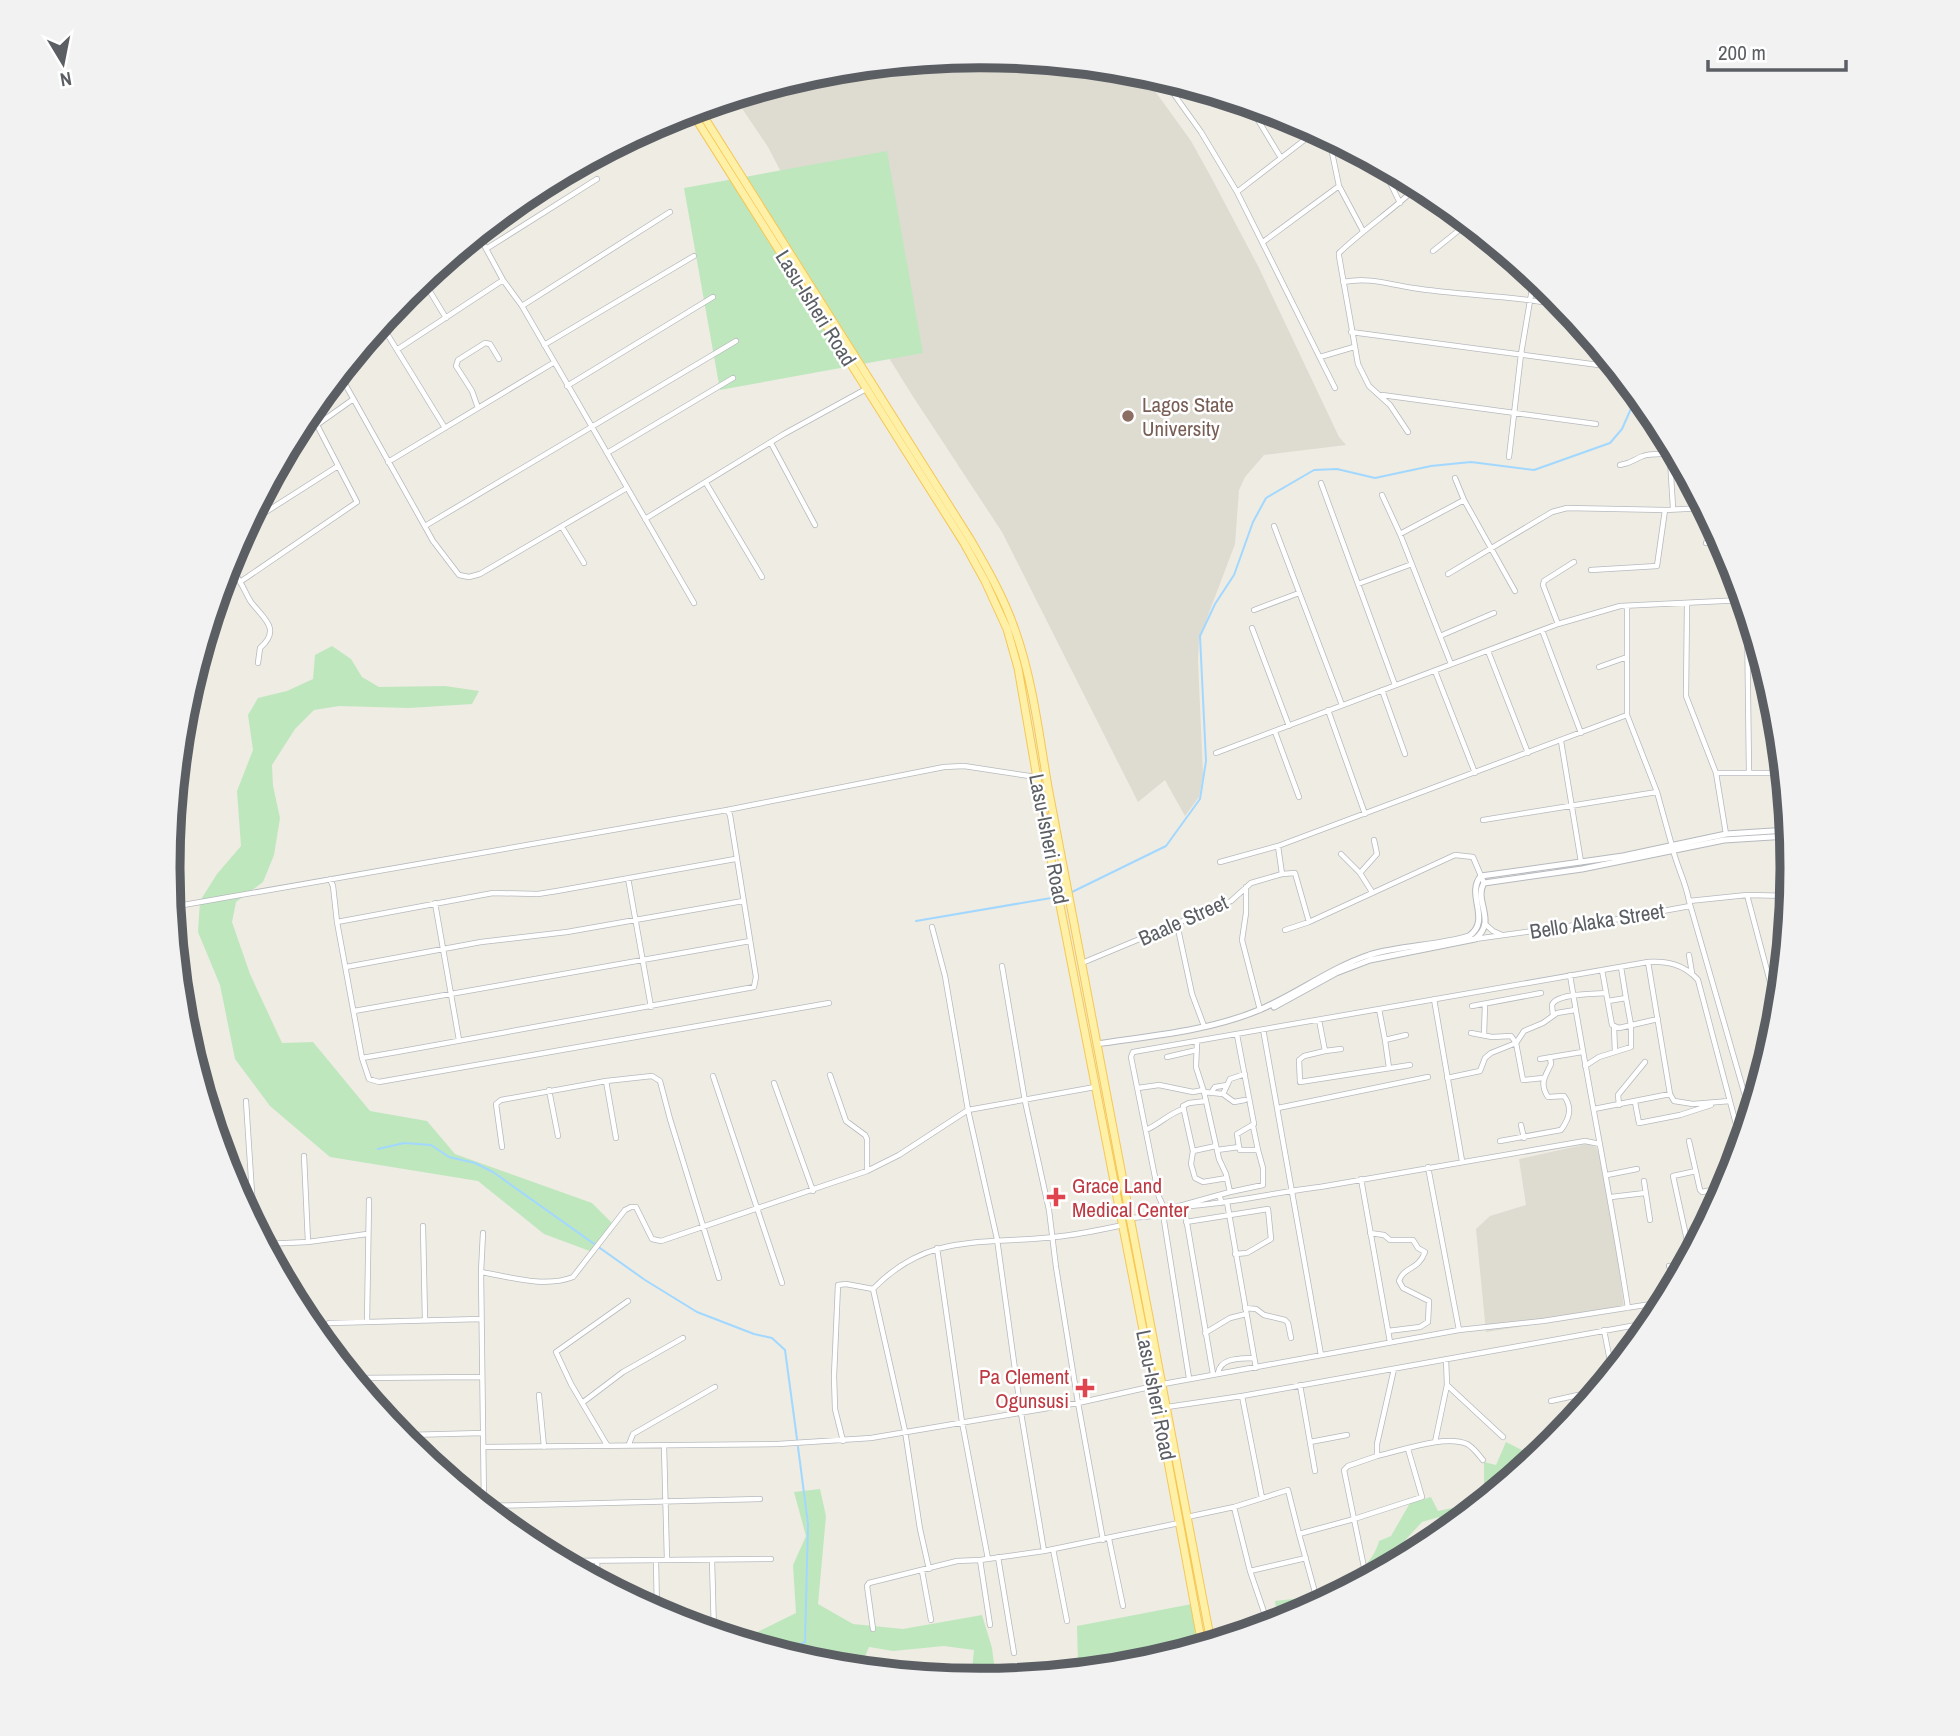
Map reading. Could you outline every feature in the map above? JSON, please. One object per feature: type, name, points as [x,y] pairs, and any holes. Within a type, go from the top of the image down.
[{"type":"main road","name":"Lasu-Isheri Road","points":[[704,118],[722,154],[978,567],[1007,629],[1018,668],[1142,1323],[1167,1407],[1209,1633]]},
{"type":"main road","name":"Lasu-Isheri Road","points":[[698,120],[970,539],[999,591],[1014,627],[1026,665],[1151,1322],[1180,1523],[1200,1636]]},
{"type":"main road","points":[[1142,1323],[1151,1322]]},
{"type":"street","points":[[1173,93],[1201,132],[1237,192],[1335,388]]},
{"type":"street","points":[[1257,118],[1281,158]]},
{"type":"street","points":[[1237,192],[1306,138]]},
{"type":"street","points":[[1331,150],[1339,186],[1363,231]]},
{"type":"street","points":[[486,248],[597,179]]},
{"type":"street","points":[[1389,181],[1400,204]]},
{"type":"street","points":[[1263,242],[1339,186]]},
{"type":"street","points":[[1408,432],[1382,395],[1369,386],[1363,376],[1351,332],[1339,253],[1410,194]]},
{"type":"street","points":[[522,306],[670,212]]},
{"type":"street","points":[[1433,251],[1460,229]]},
{"type":"street","points":[[483,242],[694,603]]},
{"type":"street","points":[[544,345],[694,256]]},
{"type":"street","points":[[1343,282],[1368,279],[1413,288],[1546,302]]},
{"type":"street","points":[[398,349],[503,280]]},
{"type":"street","points":[[428,289],[446,318]]},
{"type":"street","points":[[1509,457],[1531,289]]},
{"type":"street","points":[[567,386],[713,297]]},
{"type":"street","points":[[1351,332],[1601,365]]},
{"type":"street","points":[[386,333],[445,428]]},
{"type":"street","points":[[425,526],[736,341]]},
{"type":"street","points":[[478,408],[472,391],[456,366],[458,360],[485,343],[490,344],[499,359]]},
{"type":"street","points":[[1320,357],[1354,347]]},
{"type":"street","points":[[388,462],[553,363]]},
{"type":"street","points":[[607,453],[733,378]]},
{"type":"street","points":[[344,383],[425,526],[458,575],[480,575],[627,488]]},
{"type":"street","points":[[645,519],[784,434],[866,388]]},
{"type":"street","points":[[1382,395],[1596,424]]},
{"type":"street","points":[[312,428],[352,400]]},
{"type":"street","points":[[240,582],[357,502],[317,425]]},
{"type":"street","points":[[772,443],[814,525]]},
{"type":"street","points":[[1620,465],[1634,462],[1645,455],[1664,454]]},
{"type":"street","points":[[1670,463],[1673,508]]},
{"type":"street","points":[[263,514],[338,466]]},
{"type":"street","points":[[1455,478],[1464,500],[1515,591]]},
{"type":"street","points":[[706,483],[762,577]]},
{"type":"street","points":[[1321,483],[1395,685]]},
{"type":"street","points":[[1382,495],[1451,664]]},
{"type":"street","points":[[1400,534],[1464,500]]},
{"type":"street","points":[[1448,574],[1552,512],[1567,508],[1694,508]]},
{"type":"street","points":[[1591,570],[1657,566],[1665,510]]},
{"type":"street","points":[[1274,526],[1342,705]]},
{"type":"street","points":[[562,527],[584,563]]},
{"type":"street","points":[[1706,543],[1710,543]]},
{"type":"street","points":[[1558,624],[1543,585],[1544,581],[1574,562]]},
{"type":"street","points":[[1358,584],[1412,564]]},
{"type":"street","points":[[236,575],[251,601],[265,617],[271,632],[260,648],[258,663]]},
{"type":"street","points":[[1254,610],[1299,593]]},
{"type":"street","points":[[1216,753],[1558,624],[1627,606],[1733,600]]},
{"type":"street","points":[[1687,604],[1686,696],[1716,774],[1726,834]]},
{"type":"street","points":[[1627,606],[1627,715],[1657,792],[1680,876],[1685,881],[1745,1097]]},
{"type":"street","points":[[1440,636],[1494,613]]},
{"type":"street","points":[[1252,628],[1289,726]]},
{"type":"street","points":[[1542,630],[1581,733]]},
{"type":"street","points":[[1747,646],[1749,773]]},
{"type":"street","points":[[1488,651],[1528,753]]},
{"type":"street","points":[[1599,667],[1627,657]]},
{"type":"street","points":[[1435,671],[1475,773]]},
{"type":"street","points":[[1382,690],[1405,754]]},
{"type":"street","points":[[1328,710],[1365,814]]},
{"type":"street","points":[[1220,862],[1278,846],[1627,715]]},
{"type":"street","points":[[1275,732],[1299,797]]},
{"type":"street","points":[[1561,741],[1582,863]]},
{"type":"street","points":[[181,905],[727,810],[944,767],[964,766],[1037,777]]},
{"type":"street","points":[[1716,774],[1774,773]]},
{"type":"street","points":[[1483,820],[1657,792]]},
{"type":"street","points":[[362,1058],[754,987],[756,976],[727,810]]},
{"type":"street","points":[[1483,880],[1583,869],[1726,834],[1779,831]]},
{"type":"street","points":[[1097,1046],[1204,1026],[1260,1010],[1335,970],[1369,956],[1469,936],[1476,931],[1479,922],[1476,885],[1483,880],[1724,840],[1779,837]]},
{"type":"street","points":[[1360,873],[1377,854],[1374,840]]},
{"type":"street","points":[[1278,846],[1282,874],[1295,873],[1309,922]]},
{"type":"street","points":[[1341,854],[1360,873],[1371,892]]},
{"type":"street","points":[[1097,1046],[1206,1029],[1244,1019],[1274,1007],[1351,966],[1475,939],[1483,931],[1485,924],[1481,892],[1483,880],[1473,857],[1455,855],[1309,922],[1285,930]]},
{"type":"street","points":[[337,922],[506,891],[538,894],[735,859]]},
{"type":"street","name":"Baale Street","points":[[1081,964],[1231,901],[1251,883],[1282,874]]},
{"type":"street","points":[[628,878],[651,1007]]},
{"type":"street","points":[[330,879],[362,1058],[369,1079],[379,1082],[829,1003]]},
{"type":"street","points":[[1245,887],[1246,913],[1242,940],[1260,1010]]},
{"type":"street","points":[[1746,895],[1771,985]]},
{"type":"street","name":"Bello Alaka Street","points":[[1475,939],[1619,919],[1690,903],[1746,895],[1779,897]]},
{"type":"street","points":[[346,967],[505,938],[567,932],[743,901]]},
{"type":"street","points":[[435,903],[459,1040]]},
{"type":"street","points":[[1177,924],[1192,995],[1204,1026]]},
{"type":"street","name":"Bello Alaka Street","points":[[1485,924],[1503,935]]},
{"type":"street","points":[[932,927],[945,976],[968,1110],[997,1239],[1021,1413],[1044,1551]]},
{"type":"street","points":[[354,1011],[750,941]]},
{"type":"street","points":[[1689,955],[1692,974],[1701,990],[1737,1126]]},
{"type":"street","points":[[1189,1378],[1164,1214],[1131,1054],[1647,962],[1668,961],[1692,974]]},
{"type":"street","points":[[1647,962],[1670,1094],[1674,1101],[1730,1101]]},
{"type":"street","points":[[1002,966],[1025,1101],[1053,1237],[1078,1403],[1123,1606]]},
{"type":"street","points":[[1585,1066],[1600,1057],[1631,1047],[1631,1025],[1621,967]]},
{"type":"street","points":[[1602,970],[1611,1023],[1614,1027],[1615,1052]]},
{"type":"street","points":[[1570,975],[1582,1052],[1611,1197],[1628,1308]]},
{"type":"street","points":[[1500,987],[1503,1000]]},
{"type":"street","points":[[1472,1006],[1541,993]]},
{"type":"street","points":[[1553,1016],[1552,1006],[1556,1000],[1573,995],[1606,993]]},
{"type":"street","points":[[1608,1001],[1626,998]]},
{"type":"street","points":[[1434,999],[1462,1161]]},
{"type":"street","points":[[1484,1035],[1485,1004]]},
{"type":"street","points":[[1379,1009],[1389,1068]]},
{"type":"street","points":[[1447,1078],[1480,1071],[1485,1058],[1516,1043],[1524,1031],[1557,1013],[1576,1010]]},
{"type":"street","points":[[1319,1020],[1325,1051]]},
{"type":"street","points":[[1614,1027],[1658,1020]]},
{"type":"street","points":[[1263,1029],[1321,1355]]},
{"type":"street","points":[[1471,1033],[1492,1037],[1508,1035],[1516,1043],[1523,1080],[1543,1077]]},
{"type":"street","points":[[1159,1197],[1165,1210],[1172,1206],[1263,1185],[1263,1168],[1237,1035]]},
{"type":"street","points":[[1385,1040],[1406,1035]]},
{"type":"street","points":[[1197,1042],[1196,1067],[1230,1192]]},
{"type":"street","points":[[1341,1049],[1304,1056],[1300,1060],[1300,1082],[1410,1065]]},
{"type":"street","points":[[1167,1057],[1198,1050]]},
{"type":"street","points":[[1540,1059],[1582,1052]]},
{"type":"street","points":[[1500,1141],[1561,1130],[1569,1119],[1566,1098],[1548,1097],[1544,1088],[1543,1077],[1551,1064],[1550,1057]]},
{"type":"street","points":[[1619,1105],[1618,1095],[1645,1062]]},
{"type":"street","points":[[830,1074],[846,1121],[867,1139],[867,1171]]},
{"type":"street","points":[[1223,1094],[1230,1079],[1245,1074]]},
{"type":"street","points":[[502,1147],[496,1116],[498,1102],[606,1080],[652,1076],[660,1081],[719,1278]]},
{"type":"street","points":[[713,1076],[782,1283]]},
{"type":"street","points":[[1278,1108],[1428,1077]]},
{"type":"street","points":[[606,1080],[616,1138]]},
{"type":"street","points":[[774,1083],[813,1191]]},
{"type":"street","points":[[1138,1088],[1159,1085],[1193,1092],[1223,1094],[1233,1101],[1245,1100]]},
{"type":"street","points":[[1211,1093],[1215,1087],[1227,1085]]},
{"type":"street","points":[[481,1272],[536,1282],[560,1281],[573,1277],[625,1210],[631,1207],[636,1207],[652,1239],[656,1241],[867,1171],[899,1155],[968,1110],[1096,1087]]},
{"type":"street","points":[[549,1090],[558,1136]]},
{"type":"street","points":[[1594,1109],[1670,1094]]},
{"type":"street","points":[[246,1101],[252,1199]]},
{"type":"street","points":[[1146,1130],[1161,1124],[1185,1104],[1206,1101]]},
{"type":"street","points":[[1635,1102],[1639,1124],[1680,1115],[1717,1102]]},
{"type":"street","points":[[1183,1108],[1193,1151],[1191,1164],[1195,1178],[1203,1182],[1227,1178]]},
{"type":"street","points":[[1521,1125],[1524,1138]]},
{"type":"street","points":[[1239,1147],[1237,1134],[1253,1126]]},
{"type":"street","points":[[1131,1218],[1164,1214],[1184,1206],[1224,1203],[1585,1140],[1597,1133]]},
{"type":"street","points":[[1585,1140],[1600,1144]]},
{"type":"street","points":[[1689,1141],[1702,1192],[1712,1190]]},
{"type":"street","points":[[1193,1151],[1239,1147],[1240,1150],[1258,1150]]},
{"type":"street","points":[[304,1156],[308,1242]]},
{"type":"street","points":[[1428,1167],[1459,1330]]},
{"type":"street","points":[[1607,1175],[1637,1169]]},
{"type":"street","points":[[1687,1241],[1673,1176],[1696,1171]]},
{"type":"street","points":[[1360,1179],[1390,1342]]},
{"type":"street","points":[[1644,1181],[1650,1220]]},
{"type":"street","points":[[1611,1197],[1645,1193]]},
{"type":"street","points":[[1219,1195],[1229,1215],[1256,1368]]},
{"type":"street","points":[[367,1322],[369,1200]]},
{"type":"street","points":[[1184,1206],[1205,1333],[1216,1374]]},
{"type":"street","points":[[1186,1222],[1268,1209],[1269,1241],[1247,1253],[1235,1254]]},
{"type":"street","points":[[873,1289],[889,1272],[909,1258],[937,1248],[997,1239],[1053,1237],[1123,1225]]},
{"type":"street","points":[[423,1226],[425,1320]]},
{"type":"street","points":[[482,1233],[484,1495]]},
{"type":"street","points":[[1370,1233],[1384,1235],[1390,1240],[1413,1240],[1418,1248],[1425,1252],[1416,1267],[1402,1274],[1399,1281],[1402,1288],[1429,1301],[1428,1322],[1420,1327],[1388,1331]]},
{"type":"street","points":[[274,1244],[367,1234]]},
{"type":"street","points":[[937,1248],[962,1422],[988,1559]]},
{"type":"street","points":[[1669,1266],[1674,1266]]},
{"type":"street","points":[[843,1441],[835,1409],[834,1387],[838,1285],[873,1289]]},
{"type":"street","points":[[873,1289],[905,1431],[929,1569]]},
{"type":"street","points":[[608,1446],[556,1352],[628,1301]]},
{"type":"street","points":[[484,1447],[778,1444],[871,1438],[1078,1403],[1189,1378],[1459,1330],[1544,1321],[1650,1304]]},
{"type":"street","points":[[1205,1333],[1230,1318],[1255,1308],[1264,1315],[1285,1320],[1291,1338]]},
{"type":"street","points":[[329,1323],[481,1319]]},
{"type":"street","points":[[1167,1407],[1242,1396],[1636,1325]]},
{"type":"street","points":[[1604,1330],[1610,1360]]},
{"type":"street","points":[[582,1403],[623,1372],[683,1338]]},
{"type":"street","points":[[1216,1374],[1224,1363],[1254,1358]]},
{"type":"street","points":[[1435,1442],[1447,1385],[1446,1359]]},
{"type":"street","points":[[1377,1456],[1377,1444],[1394,1369]]},
{"type":"street","points":[[365,1378],[482,1377]]},
{"type":"street","points":[[1300,1385],[1315,1471]]},
{"type":"street","points":[[1447,1385],[1503,1437]]},
{"type":"street","points":[[629,1444],[633,1434],[715,1387]]},
{"type":"street","points":[[1551,1401],[1582,1394]]},
{"type":"street","points":[[539,1395],[544,1447]]},
{"type":"street","points":[[1242,1396],[1262,1498]]},
{"type":"street","points":[[416,1436],[483,1433]]},
{"type":"street","points":[[1310,1442],[1347,1435]]},
{"type":"street","points":[[1364,1569],[1345,1468],[1377,1456],[1435,1442],[1460,1442],[1470,1445],[1483,1460]]},
{"type":"street","points":[[664,1446],[667,1560]]},
{"type":"street","points":[[1299,1534],[1422,1497],[1408,1449]]},
{"type":"street","points":[[478,1490],[484,1490]]},
{"type":"street","points":[[1187,1517],[1234,1507],[1288,1490],[1315,1594]]},
{"type":"street","points":[[498,1506],[760,1499]]},
{"type":"street","points":[[1234,1507],[1250,1572],[1264,1612]]},
{"type":"street","points":[[873,1629],[867,1586],[957,1561],[1044,1551],[1180,1523]]},
{"type":"street","points":[[1053,1549],[1067,1620]]},
{"type":"street","points":[[998,1557],[1014,1653]]},
{"type":"street","points":[[1250,1572],[1306,1558]]},
{"type":"street","points":[[580,1561],[771,1559]]},
{"type":"street","points":[[712,1560],[714,1622]]},
{"type":"street","points":[[979,1560],[990,1625]]},
{"type":"street","points":[[597,1561],[597,1570]]},
{"type":"street","points":[[656,1561],[657,1599]]},
{"type":"street","points":[[922,1571],[931,1620]]},
{"type":"shaded area","name":"Lagos State University","points":[[980,68],[1084,75],[1153,88],[1191,141],[1259,268],[1339,437],[1346,445],[1264,455],[1245,477],[1239,490],[1235,544],[1199,639],[1203,775],[1199,797],[1185,816],[1165,780],[1138,802],[1002,532],[912,395],[820,247],[768,147],[740,106],[824,84],[876,75]]},
{"type":"shaded area","points":[[1587,1144],[1596,1147],[1600,1156],[1624,1307],[1618,1311],[1486,1332],[1476,1229],[1490,1216],[1526,1205],[1519,1159]]},
{"type":"green space","points":[[887,151],[923,353],[720,390],[684,188]]},
{"type":"green space","points":[[332,646],[351,659],[362,677],[379,687],[445,686],[479,691],[472,704],[409,708],[339,706],[314,710],[295,729],[272,765],[273,786],[280,818],[274,855],[263,882],[236,902],[232,922],[250,974],[282,1043],[313,1042],[370,1111],[427,1121],[455,1154],[592,1203],[613,1224],[595,1253],[544,1234],[478,1181],[330,1157],[270,1106],[235,1059],[220,985],[198,932],[200,901],[217,874],[241,846],[237,791],[253,750],[248,715],[258,698],[287,691],[313,679],[315,655]]},
{"type":"green space","points":[[1506,1442],[1526,1452],[1484,1488],[1484,1462],[1496,1465]]},
{"type":"green space","points":[[820,1489],[826,1516],[818,1604],[853,1624],[903,1629],[982,1615],[992,1648],[994,1667],[972,1668],[974,1650],[944,1646],[893,1651],[869,1647],[864,1659],[753,1634],[796,1613],[793,1565],[806,1536],[794,1492]]},
{"type":"green space","points":[[1431,1497],[1438,1511],[1461,1506],[1440,1522],[1439,1517],[1422,1522],[1399,1549],[1360,1572],[1379,1541],[1391,1536],[1410,1503]]},
{"type":"green space","points":[[1301,1598],[1301,1600],[1276,1611],[1275,1601]]},
{"type":"green space","points":[[1192,1604],[1196,1637],[1141,1648],[1141,1651],[1136,1652],[1078,1662],[1077,1626]]},
{"type":"waterway","points":[[1072,892],[1166,846],[1200,799],[1206,761],[1200,636],[1215,604],[1234,575],[1253,522],[1266,498],[1314,470],[1337,469],[1375,478],[1431,466],[1471,462],[1534,470],[1610,443],[1622,429],[1632,406]]},
{"type":"waterway","points":[[916,921],[1057,897]]},
{"type":"waterway","points":[[378,1149],[404,1143],[431,1145],[449,1157],[475,1163],[493,1172],[645,1280],[697,1312],[754,1334],[772,1338],[785,1350],[797,1439]]},
{"type":"waterway","points":[[797,1646],[805,1642],[808,1524],[798,1447]]},
{"type":"place","name":"Lagos State University","points":[[1128,416]]},
{"type":"place","name":"Grace Land Medical Center","points":[[1056,1197]]},
{"type":"place","name":"Pa Clement Ogunsusi","points":[[1085,1388]]}]
